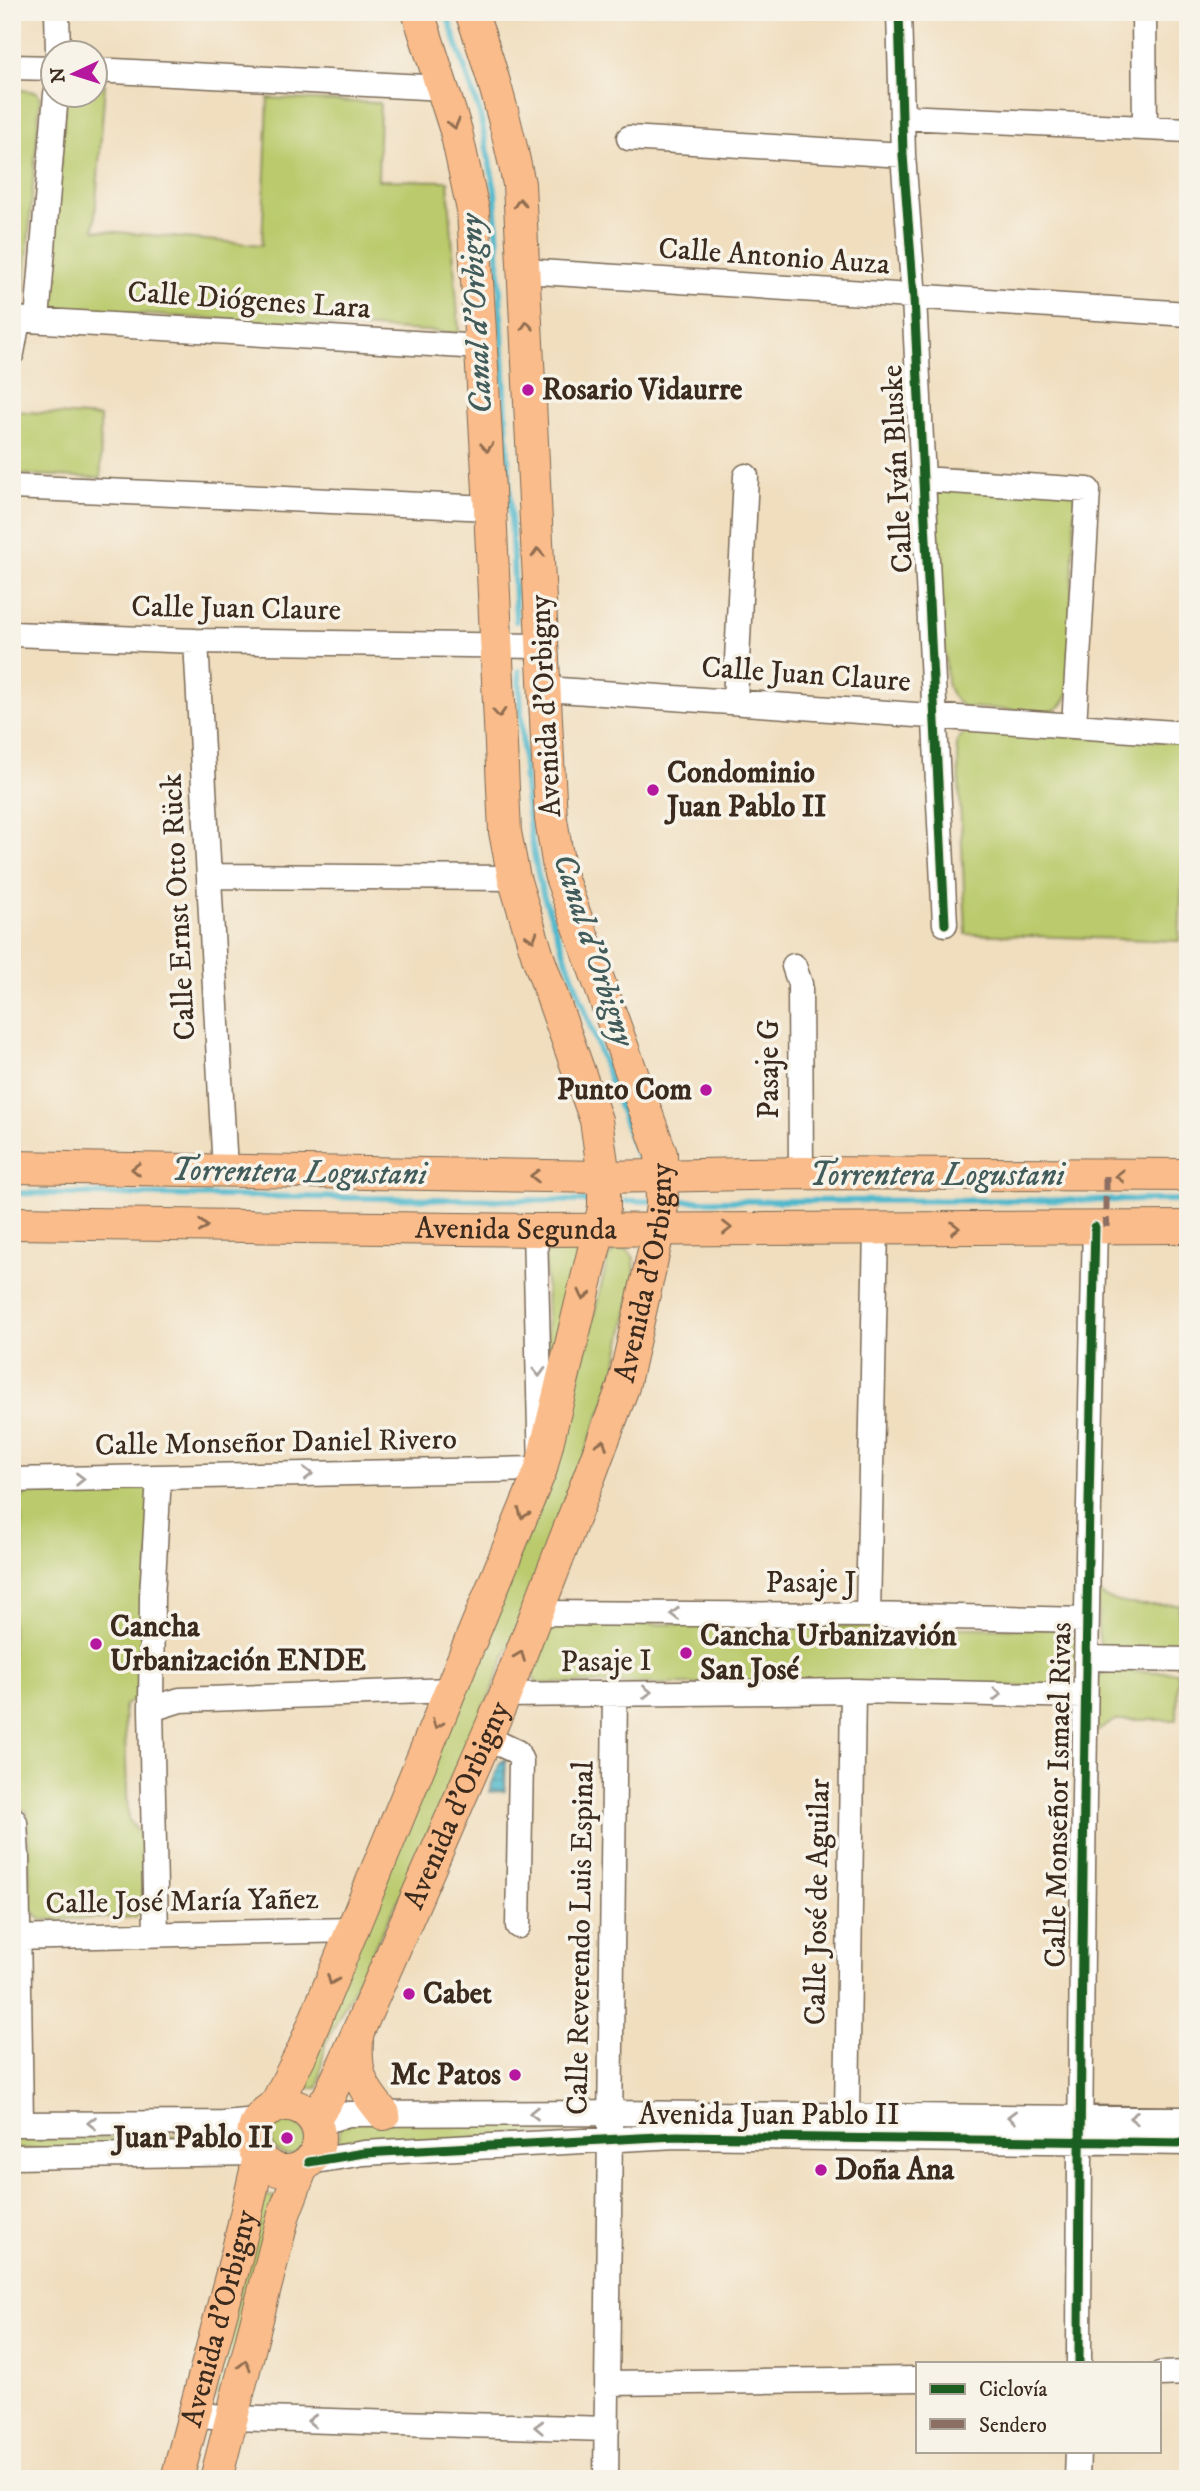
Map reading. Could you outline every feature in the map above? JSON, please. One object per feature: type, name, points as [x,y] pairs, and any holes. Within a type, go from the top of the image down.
[{"type":"main road","name":"Avenida d'Orbigny","points":[[266,2114],[303,2050],[541,1469],[604,1208],[604,1177],[596,1120],[538,957],[514,878],[505,832],[491,508],[473,210],[462,153],[444,88],[418,12]]},
{"type":"main road","name":"Avenida d'Orbigny","points":[[315,2122],[357,2034],[505,1695],[622,1387],[662,1205],[661,1154],[560,874],[551,819],[519,184],[488,58],[471,12]]},
{"type":"main road","name":"Avenida Segunda","points":[[12,1167],[604,1177],[801,1173],[1188,1175]]},
{"type":"main road","name":"Avenida Segunda","points":[[12,1223],[534,1230],[1188,1227]]},
{"type":"main road","points":[[357,2034],[356,2070],[361,2084],[384,2114]]},
{"type":"main road","points":[[282,2106],[296,2106],[303,2109],[315,2122],[318,2147],[305,2165],[291,2171],[279,2170],[268,2166],[258,2155],[254,2133],[266,2114],[282,2106]]},
{"type":"main road","name":"Avenida d'Orbigny","points":[[177,2479],[237,2254],[258,2155]]},
{"type":"main road","name":"Avenida d'Orbigny","points":[[216,2479],[284,2214],[305,2165]]},
{"type":"street","points":[[57,12],[58,38]]},
{"type":"street","name":"Calle Iván Bluske","points":[[899,12],[904,155],[914,298],[945,924]]},
{"type":"street","points":[[1144,12],[1145,128]]},
{"type":"street","points":[[12,67],[38,68]]},
{"type":"street","points":[[108,71],[444,88]]},
{"type":"street","points":[[12,354],[22,319],[54,108]]},
{"type":"street","points":[[903,117],[1188,130]]},
{"type":"street","points":[[629,138],[904,155]]},
{"type":"street","name":"Calle Antonio Auza","points":[[524,271],[1188,314]]},
{"type":"street","name":"Calle Diógenes Lara","points":[[22,319],[481,347]]},
{"type":"street","points":[[735,701],[746,476]]},
{"type":"street","points":[[922,479],[1088,490],[1074,726]]},
{"type":"street","points":[[12,486],[491,508]]},
{"type":"street","name":"Calle Juan Claure","points":[[12,634],[196,641],[542,646]]},
{"type":"street","name":"Calle Ernst Otto Rück","points":[[196,641],[225,1170]]},
{"type":"street","name":"Calle Juan Claure","points":[[545,689],[1188,734]]},
{"type":"street","points":[[209,876],[514,878]]},
{"type":"street","name":"Pasaje G","points":[[794,966],[800,984],[801,1173]]},
{"type":"street","name":"Calle Monseñor Ismael Rivas","points":[[1079,2362],[1086,1620],[1095,1227]]},
{"type":"street","points":[[869,1615],[876,1228]]},
{"type":"street","points":[[534,1230],[541,1469]]},
{"type":"street","name":"Calle Monseñor Daniel Rivero","points":[[12,1480],[541,1469]]},
{"type":"street","points":[[156,1933],[151,1709],[152,1596],[159,1477]]},
{"type":"street","name":"Pasaje J","points":[[536,1613],[869,1615],[1086,1620]]},
{"type":"street","points":[[1086,1658],[1188,1660]]},
{"type":"street","points":[[151,1709],[180,1700],[451,1690]]},
{"type":"street","name":"Pasaje I","points":[[505,1695],[853,1691],[1085,1696]]},
{"type":"street","name":"Calle José de Aguilar","points":[[847,2115],[853,1691]]},
{"type":"street","name":"Calle Reverendo Luis Espinal","points":[[606,2479],[615,1693]]},
{"type":"street","points":[[484,1741],[517,1752],[520,1761],[518,1926]]},
{"type":"street","points":[[14,1820],[17,2124],[223,2123],[266,2114]]},
{"type":"street","name":"Calle José María Yañez","points":[[15,1938],[353,1930]]},
{"type":"street","name":"Avenida Juan Pablo II","points":[[315,2122],[348,2114],[847,2115],[1080,2130],[1188,2143]]},
{"type":"street","name":"Avenida Juan Pablo II","points":[[305,2165],[364,2153],[676,2136],[1080,2130],[1188,2119]]},
{"type":"street","points":[[12,2157],[258,2155]]},
{"type":"street","points":[[1162,2374],[1188,2373]]},
{"type":"street","points":[[608,2383],[916,2379]]},
{"type":"street","points":[[193,2414],[232,2418],[607,2429]]},
{"type":"street","points":[[1077,2479],[1078,2452]]},
{"type":"green space","points":[[12,89],[37,92],[39,108],[24,295],[21,301],[12,303]]},
{"type":"green space","points":[[268,98],[380,103],[378,180],[448,181],[459,333],[48,309],[65,108],[103,108],[94,230],[262,245]]},
{"type":"green space","points":[[14,411],[100,417],[101,478],[12,474]]},
{"type":"green space","points":[[933,471],[1076,478],[1068,694],[1063,704],[1055,709],[1048,712],[964,707],[951,693],[947,682]]},
{"type":"green space","points":[[968,730],[1188,743],[1179,941],[966,934],[957,748],[959,738]]},
{"type":"green space","points":[[545,1244],[570,1245],[577,1254],[577,1265],[553,1362],[548,1353]]},
{"type":"green space","points":[[615,1250],[628,1250],[634,1258],[635,1276],[613,1381],[492,1690],[399,1898],[325,2045],[318,2088],[291,2088],[556,1467],[608,1258]]},
{"type":"green space","points":[[153,1488],[143,1694],[124,1706],[128,1819],[141,1835],[143,1908],[135,1917],[41,1920],[31,1909],[27,1811],[12,1806],[12,1592],[18,1584],[23,1562],[20,1503],[23,1496],[32,1491]]},
{"type":"green space","points":[[1098,1593],[1127,1604],[1179,1605],[1178,1649],[1108,1648],[1100,1643]]},
{"type":"green space","points":[[553,1623],[1062,1629],[1072,1632],[1076,1639],[1078,1662],[1072,1676],[1060,1687],[537,1683],[532,1675]]},
{"type":"green space","points":[[1110,1671],[1178,1672],[1177,1720],[1116,1720],[1096,1732],[1097,1681],[1101,1674]]},
{"type":"green space","points":[[340,2119],[567,2120],[568,2132],[339,2147]]},
{"type":"green space","points":[[288,2121],[300,2126],[305,2138],[300,2150],[288,2155],[276,2150],[271,2138],[276,2126]]},
{"type":"green space","points":[[236,2134],[237,2147],[12,2149],[12,2140]]},
{"type":"green space","points":[[263,2195],[275,2197],[222,2400],[213,2399]]},
{"type":"water","points":[[506,1759],[505,1791],[489,1792],[500,1763]]},
{"type":"waterway","name":"Canal d'Orbigny","points":[[446,12],[480,114],[495,190],[516,621]]},
{"type":"waterway","name":"Canal d'Orbigny","points":[[519,671],[523,755],[536,867],[543,894],[637,1155]]},
{"type":"waterway","name":"Torrentera Logustani","points":[[12,1193],[586,1201]]},
{"type":"waterway","name":"Torrentera Logustani","points":[[685,1201],[1188,1200]]},
{"type":"waterway","name":"Torrentera Logustani","points":[[627,1201],[649,1201]]},
{"type":"marked path","points":[[1106,1176],[1106,1227]]},
{"type":"cycle path","points":[[899,12],[903,155],[914,298],[945,924]]},
{"type":"cycle path","points":[[1079,2362],[1084,1795],[1095,1227]]},
{"type":"cycle path","points":[[309,2162],[364,2153],[676,2136],[1188,2143]]},
{"type":"place","name":"Rosario Vidaurre","points":[[528,390]]},
{"type":"place","name":"Condominio Juan Pablo II","points":[[653,790]]},
{"type":"place","name":"Punto Com","points":[[706,1090]]},
{"type":"place","name":"Cancha Urbanización ENDE","points":[[96,1644]]},
{"type":"place","name":"Cancha Urbanizavión San José","points":[[686,1653]]},
{"type":"place","name":"Cabet","points":[[409,1994]]},
{"type":"place","name":"Mc Patos","points":[[515,2075]]},
{"type":"place","name":"Juan Pablo II","points":[[287,2138]]},
{"type":"place","name":"Doña Ana","points":[[821,2170]]}]
